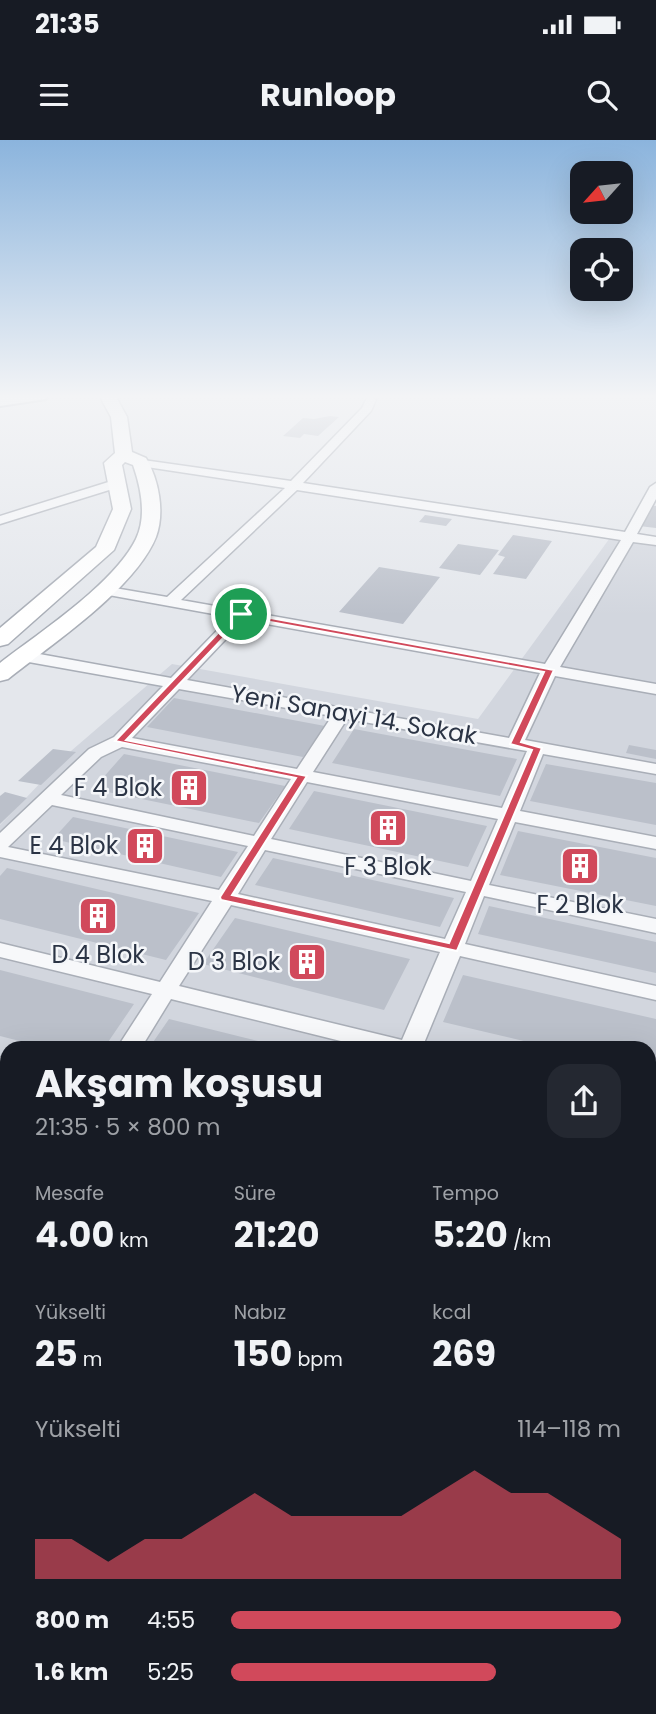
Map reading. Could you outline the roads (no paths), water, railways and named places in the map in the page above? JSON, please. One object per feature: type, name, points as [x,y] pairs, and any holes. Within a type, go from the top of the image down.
[{"type":"street","points":[[0,639],[104,550],[122,509],[114,468]]},
{"type":"street","points":[[0,674],[103,590],[146,538],[151,512],[148,481],[139,468]]},
{"type":"street","points":[[186,468],[656,541]]},
{"type":"street","points":[[172,601],[311,468]]},
{"type":"street","points":[[0,520],[118,483]]},
{"type":"street","points":[[515,744],[550,670],[629,538],[656,487]]},
{"type":"street","points":[[66,583],[656,689]]},
{"type":"street","points":[[0,844],[95,753],[120,741],[241,614]]},
{"type":"street","name":"Yeni Sanayi 14. Sokak","points":[[23,656],[656,769]]},
{"type":"street","points":[[133,1041],[342,713]]},
{"type":"street","points":[[120,741],[656,843]]},
{"type":"street","points":[[413,1041],[537,748]]},
{"type":"street","points":[[47,798],[656,926]]},
{"type":"street","points":[[0,851],[225,897],[656,993]]},
{"type":"street","points":[[0,950],[373,1041]]},
{"type":"place","name":"F 4 Blok","points":[[189,788]]},
{"type":"place","name":"F 3 Blok","points":[[388,828]]},
{"type":"place","name":"E 4 Blok","points":[[145,846]]},
{"type":"place","name":"F 2 Blok","points":[[580,866]]},
{"type":"place","name":"D 4 Blok","points":[[98,916]]},
{"type":"place","name":"D 3 Blok","points":[[307,962]]}]
